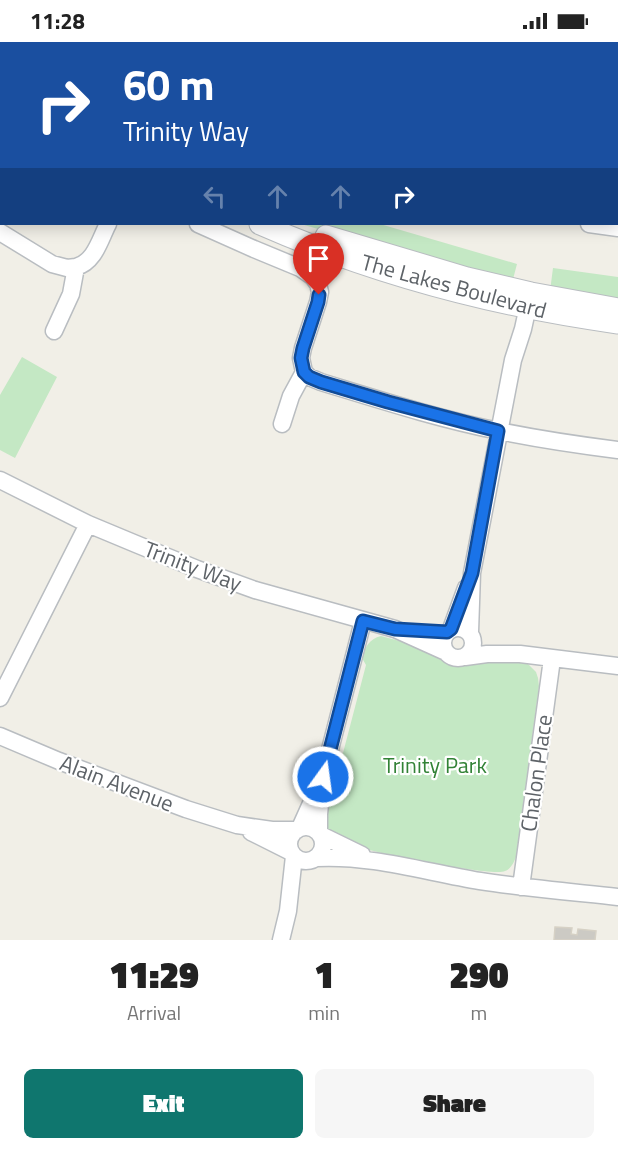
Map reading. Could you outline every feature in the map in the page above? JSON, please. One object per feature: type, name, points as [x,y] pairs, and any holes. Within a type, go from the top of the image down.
[{"type":"street","points":[[0,232],[51,264],[67,268],[81,266],[92,257],[108,225]]},
{"type":"street","points":[[200,225],[300,268],[313,277],[320,292],[301,358],[304,372],[309,377],[442,417],[498,431],[618,450]]},
{"type":"street","name":"The Lakes Boulevard","points":[[262,225],[376,269],[429,285],[523,299],[618,309]]},
{"type":"street","name":"The Lakes Boulevard","points":[[291,225],[523,299],[618,323]]},
{"type":"street","points":[[596,225],[618,228]]},
{"type":"street","points":[[54,331],[71,294],[76,267]]},
{"type":"street","points":[[465,657],[473,646],[471,634],[472,573],[498,431],[513,360],[523,329],[523,299]]},
{"type":"street","points":[[282,424],[296,384],[304,372]]},
{"type":"street","name":"Trinity Way","points":[[0,480],[88,524],[217,576],[255,590],[395,629],[446,652]]},
{"type":"street","points":[[0,698],[88,524]]},
{"type":"street","points":[[472,573],[449,630],[443,639],[446,652],[455,658],[487,654],[520,654],[618,666]]},
{"type":"street","points":[[288,911],[314,859],[322,850],[319,814],[323,777],[363,621]]},
{"type":"street","points":[[449,630],[461,627],[471,634],[520,654]]},
{"type":"street","name":"Trinity Way","points":[[395,629],[449,630]]},
{"type":"street","name":"Chalon Place","points":[[521,887],[552,658]]},
{"type":"street","name":"Alain Avenue","points":[[0,736],[125,787],[237,825],[272,830],[298,829]]},
{"type":"street","points":[[280,940],[288,911],[293,854],[290,838],[298,829],[323,777]]},
{"type":"street","name":"Alain Avenue","points":[[237,825],[293,854]]},
{"type":"street","points":[[298,829],[310,828],[371,860]]},
{"type":"street","points":[[293,854],[303,860],[332,857],[371,860],[521,887],[618,897]]},
{"type":"green space","points":[[304,225],[383,225],[517,264],[512,283]]},
{"type":"green space","points":[[553,268],[618,277],[618,304],[550,291]]},
{"type":"green space","points":[[22,357],[57,377],[15,458],[0,450],[0,395]]},
{"type":"green space","name":"Trinity Park","points":[[381,636],[429,649],[448,664],[457,666],[496,660],[528,664],[536,672],[539,686],[516,857],[507,870],[479,871],[387,854],[359,847],[326,830],[328,786],[337,776],[366,665],[362,658],[368,644]]},
{"type":"building","points":[[555,927],[572,928],[571,934],[577,935],[578,929],[596,931],[595,940],[554,940]]},
{"type":"route","points":[[319,295],[301,358],[304,372],[309,377],[388,402],[498,431],[472,573],[451,629],[447,632],[395,629],[363,621],[323,777]]}]
